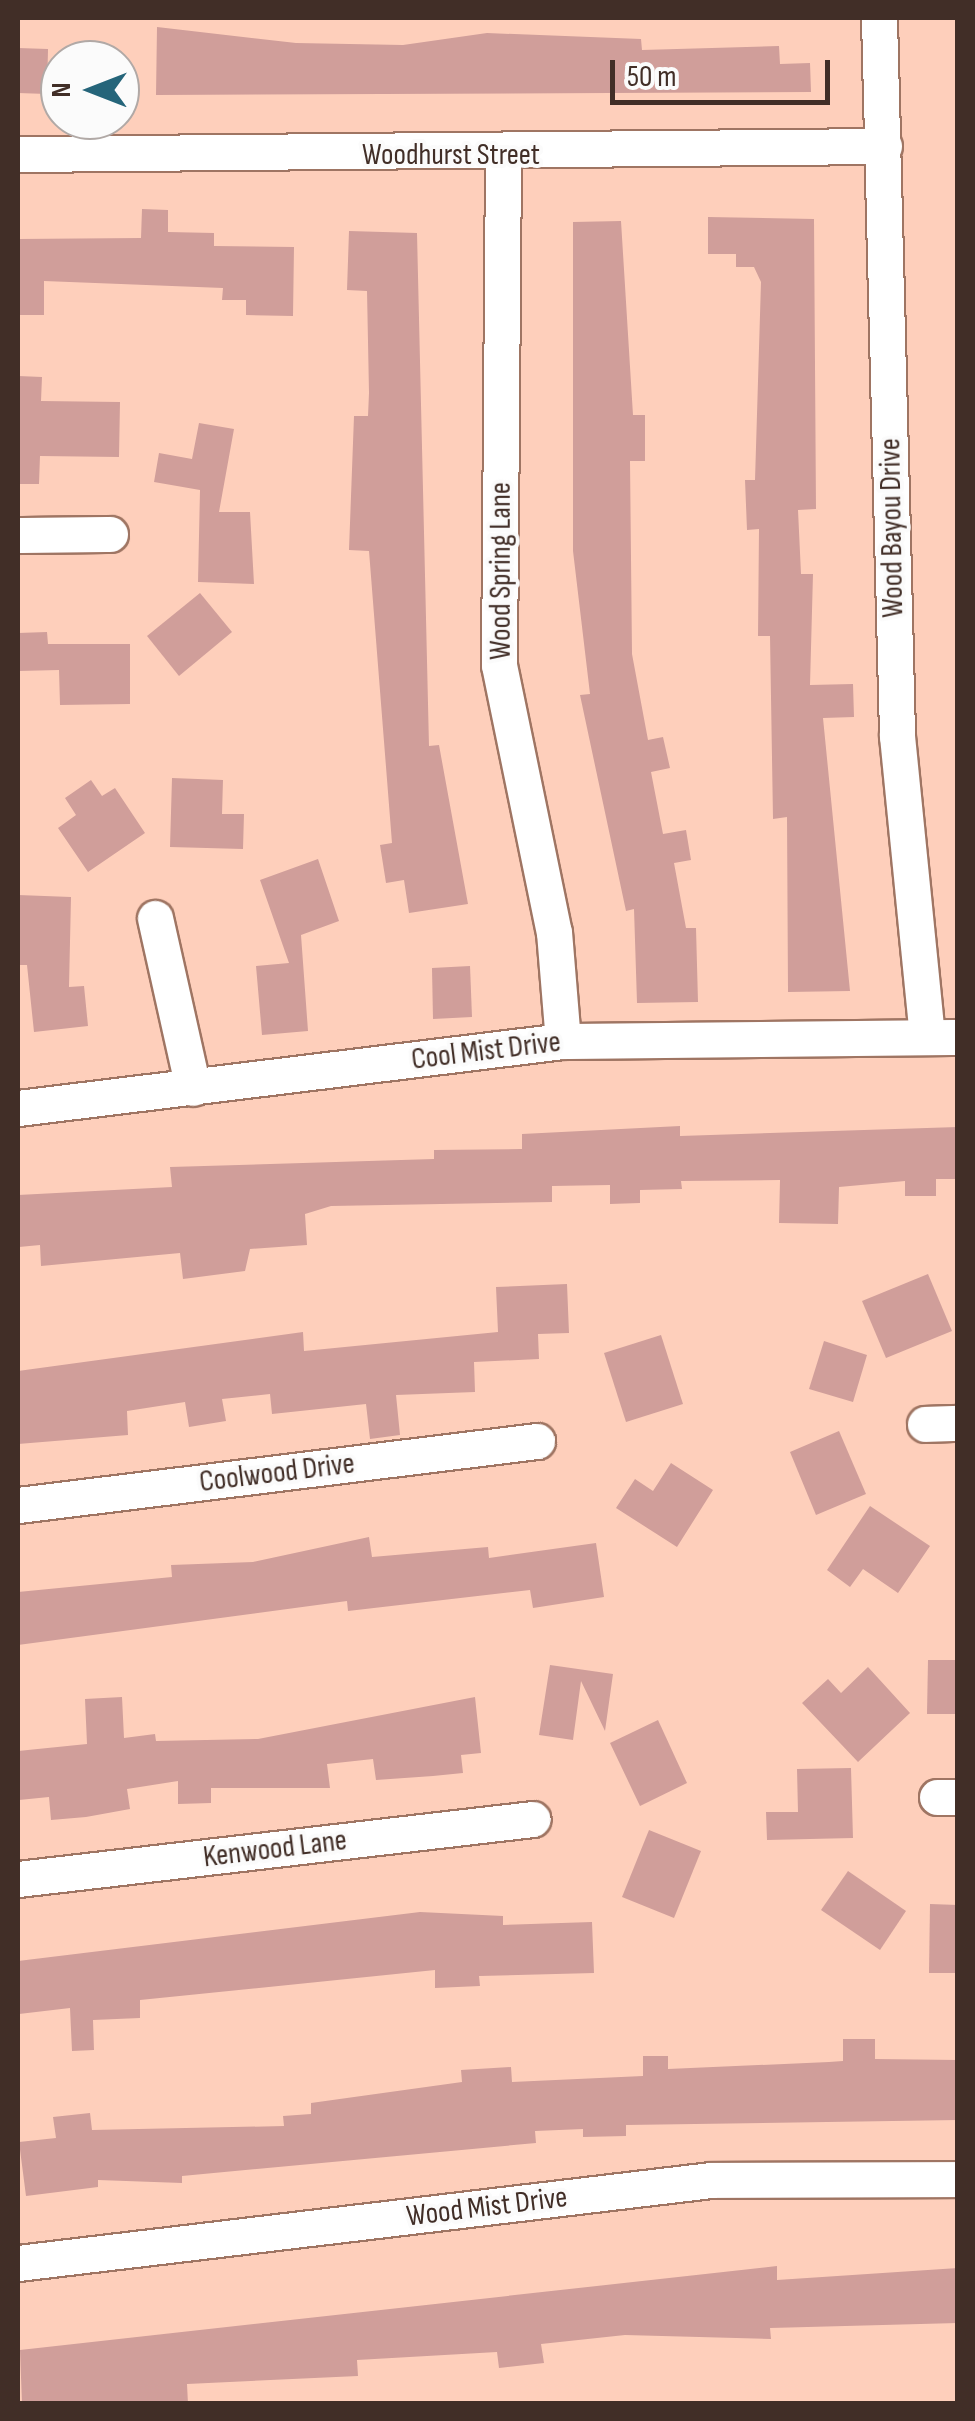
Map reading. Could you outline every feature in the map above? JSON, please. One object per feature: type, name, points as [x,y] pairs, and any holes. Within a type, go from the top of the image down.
[{"type":"street","name":"Wood Bayou Drive","points":[[879,18],[897,736],[942,1037]]},
{"type":"street","name":"Woodhurst Street","points":[[18,154],[503,156],[884,146]]},
{"type":"street","name":"Wood Spring Lane","points":[[503,156],[499,664],[554,932],[563,1040]]},
{"type":"street","points":[[18,535],[110,534]]},
{"type":"street","points":[[155,918],[193,1088]]},
{"type":"street","name":"Cool Mist Drive","points":[[18,1108],[563,1040],[942,1037]]},
{"type":"street","name":"Coolwood Drive","points":[[18,1505],[538,1441]]},
{"type":"street","name":"Kenwood Lane","points":[[18,1879],[532,1819]]},
{"type":"street","name":"Wood Mist Drive","points":[[18,2262],[711,2180],[958,2179]]},
{"type":"building","points":[[157,27],[296,43],[403,45],[487,33],[641,39],[642,50],[779,46],[780,64],[810,63],[811,92],[156,95]]},
{"type":"building","points":[[18,48],[40,49],[40,94],[18,93]]},
{"type":"building","points":[[142,209],[168,210],[168,232],[214,233],[214,246],[294,247],[293,316],[246,315],[246,300],[222,300],[223,288],[44,281],[44,315],[18,315],[18,239],[141,238]]},
{"type":"building","points":[[708,217],[814,219],[816,509],[798,510],[801,574],[813,574],[810,685],[853,684],[854,717],[823,718],[850,991],[788,992],[787,817],[773,819],[770,636],[758,636],[759,529],[747,530],[745,480],[755,480],[761,282],[754,267],[736,267],[736,254],[708,254]]},
{"type":"building","points":[[621,221],[633,415],[645,415],[645,461],[630,461],[632,654],[648,740],[663,737],[670,768],[651,772],[663,834],[686,830],[691,860],[674,863],[686,928],[696,928],[698,1002],[637,1003],[634,909],[626,911],[580,695],[590,694],[573,551],[573,222]]},
{"type":"building","points":[[349,231],[417,233],[429,746],[439,745],[468,904],[409,913],[404,880],[386,883],[380,845],[392,843],[369,551],[349,550],[354,416],[368,416],[369,393],[367,291],[347,290]]},
{"type":"building","points":[[18,376],[42,377],[41,401],[120,402],[119,457],[40,456],[39,484],[18,484]]},
{"type":"building","points":[[199,423],[234,429],[219,512],[250,512],[254,584],[198,582],[200,490],[154,482],[159,453],[192,459]]},
{"type":"building","points":[[200,593],[232,632],[179,676],[147,636]]},
{"type":"building","points":[[47,632],[48,644],[130,644],[130,704],[60,705],[59,670],[18,671],[18,633]]},
{"type":"building","points":[[172,778],[223,780],[222,814],[244,814],[243,849],[170,847]]},
{"type":"building","points":[[91,780],[102,796],[115,788],[145,833],[88,872],[58,828],[76,815],[65,798]]},
{"type":"building","points":[[318,859],[339,921],[301,935],[308,1031],[262,1035],[256,966],[289,963],[260,880]]},
{"type":"building","points":[[18,895],[71,897],[69,987],[84,986],[88,1026],[34,1032],[27,965],[18,965]]},
{"type":"building","points":[[470,966],[472,1017],[433,1019],[432,968]]},
{"type":"building","points":[[680,1126],[680,1136],[958,1127],[958,1179],[936,1179],[936,1196],[905,1196],[905,1181],[839,1187],[838,1224],[779,1223],[780,1180],[681,1181],[682,1189],[640,1190],[640,1203],[610,1204],[610,1185],[552,1186],[552,1202],[331,1206],[305,1214],[307,1245],[250,1249],[245,1271],[183,1279],[180,1253],[41,1266],[40,1245],[19,1247],[18,1195],[172,1187],[170,1167],[434,1159],[434,1150],[522,1149],[522,1134]]},
{"type":"building","points":[[928,1274],[952,1331],[886,1358],[862,1301]]},
{"type":"building","points":[[567,1284],[569,1333],[538,1334],[539,1359],[474,1362],[475,1392],[396,1395],[400,1435],[370,1439],[366,1404],[272,1414],[270,1394],[222,1399],[226,1421],[189,1427],[185,1402],[127,1411],[128,1435],[18,1444],[18,1371],[303,1332],[304,1351],[498,1332],[496,1287]]},
{"type":"building","points":[[661,1335],[683,1404],[626,1422],[604,1353]]},
{"type":"building","points":[[824,1341],[867,1355],[853,1402],[809,1389]]},
{"type":"building","points":[[839,1431],[866,1494],[816,1515],[790,1452]]},
{"type":"building","points":[[671,1463],[713,1490],[677,1547],[616,1508],[635,1479],[653,1491]]},
{"type":"building","points":[[870,1506],[930,1546],[898,1593],[863,1569],[850,1587],[827,1570]]},
{"type":"building","points":[[369,1537],[372,1557],[488,1547],[489,1558],[596,1543],[604,1597],[533,1608],[530,1590],[348,1611],[347,1601],[18,1645],[18,1592],[172,1577],[171,1565],[253,1562]]},
{"type":"building","points":[[928,1660],[958,1660],[958,1714],[927,1714]]},
{"type":"building","points":[[550,1665],[613,1674],[605,1731],[581,1681],[573,1740],[539,1735]]},
{"type":"building","points":[[868,1667],[910,1713],[858,1762],[802,1703],[828,1679],[841,1693]]},
{"type":"building","points":[[122,1697],[124,1738],[155,1734],[156,1741],[258,1739],[475,1697],[481,1753],[461,1755],[463,1773],[433,1776],[376,1780],[373,1759],[327,1764],[330,1788],[211,1788],[211,1803],[178,1804],[178,1781],[127,1789],[130,1809],[86,1817],[51,1820],[49,1797],[19,1800],[18,1751],[87,1744],[85,1699]]},
{"type":"building","points":[[658,1720],[687,1783],[640,1806],[610,1743]]},
{"type":"building","points":[[851,1768],[853,1838],[767,1840],[766,1812],[798,1812],[797,1769]]},
{"type":"building","points":[[649,1830],[701,1851],[674,1918],[622,1897]]},
{"type":"building","points":[[848,1871],[906,1911],[880,1950],[821,1910]]},
{"type":"building","points":[[930,1904],[958,1905],[955,1973],[929,1973]]},
{"type":"building","points":[[420,1912],[503,1916],[503,1925],[592,1922],[594,1973],[479,1976],[480,1986],[435,1988],[435,1970],[140,2000],[140,2018],[93,2020],[94,2050],[72,2051],[70,2008],[19,2014],[18,1961]]},
{"type":"building","points":[[843,2039],[875,2039],[875,2059],[958,2060],[958,2120],[626,2125],[626,2136],[583,2137],[583,2129],[535,2131],[536,2143],[182,2176],[182,2183],[98,2180],[98,2187],[26,2196],[19,2142],[56,2138],[53,2117],[90,2113],[92,2130],[284,2126],[283,2116],[311,2114],[311,2103],[462,2082],[461,2070],[511,2067],[512,2082],[643,2076],[643,2056],[668,2056],[668,2069],[843,2061]]},
{"type":"building","points":[[777,2266],[777,2280],[958,2268],[958,2323],[770,2328],[771,2339],[625,2335],[541,2344],[544,2363],[499,2368],[497,2352],[357,2360],[358,2376],[187,2384],[188,2404],[22,2404],[20,2350]]}]
